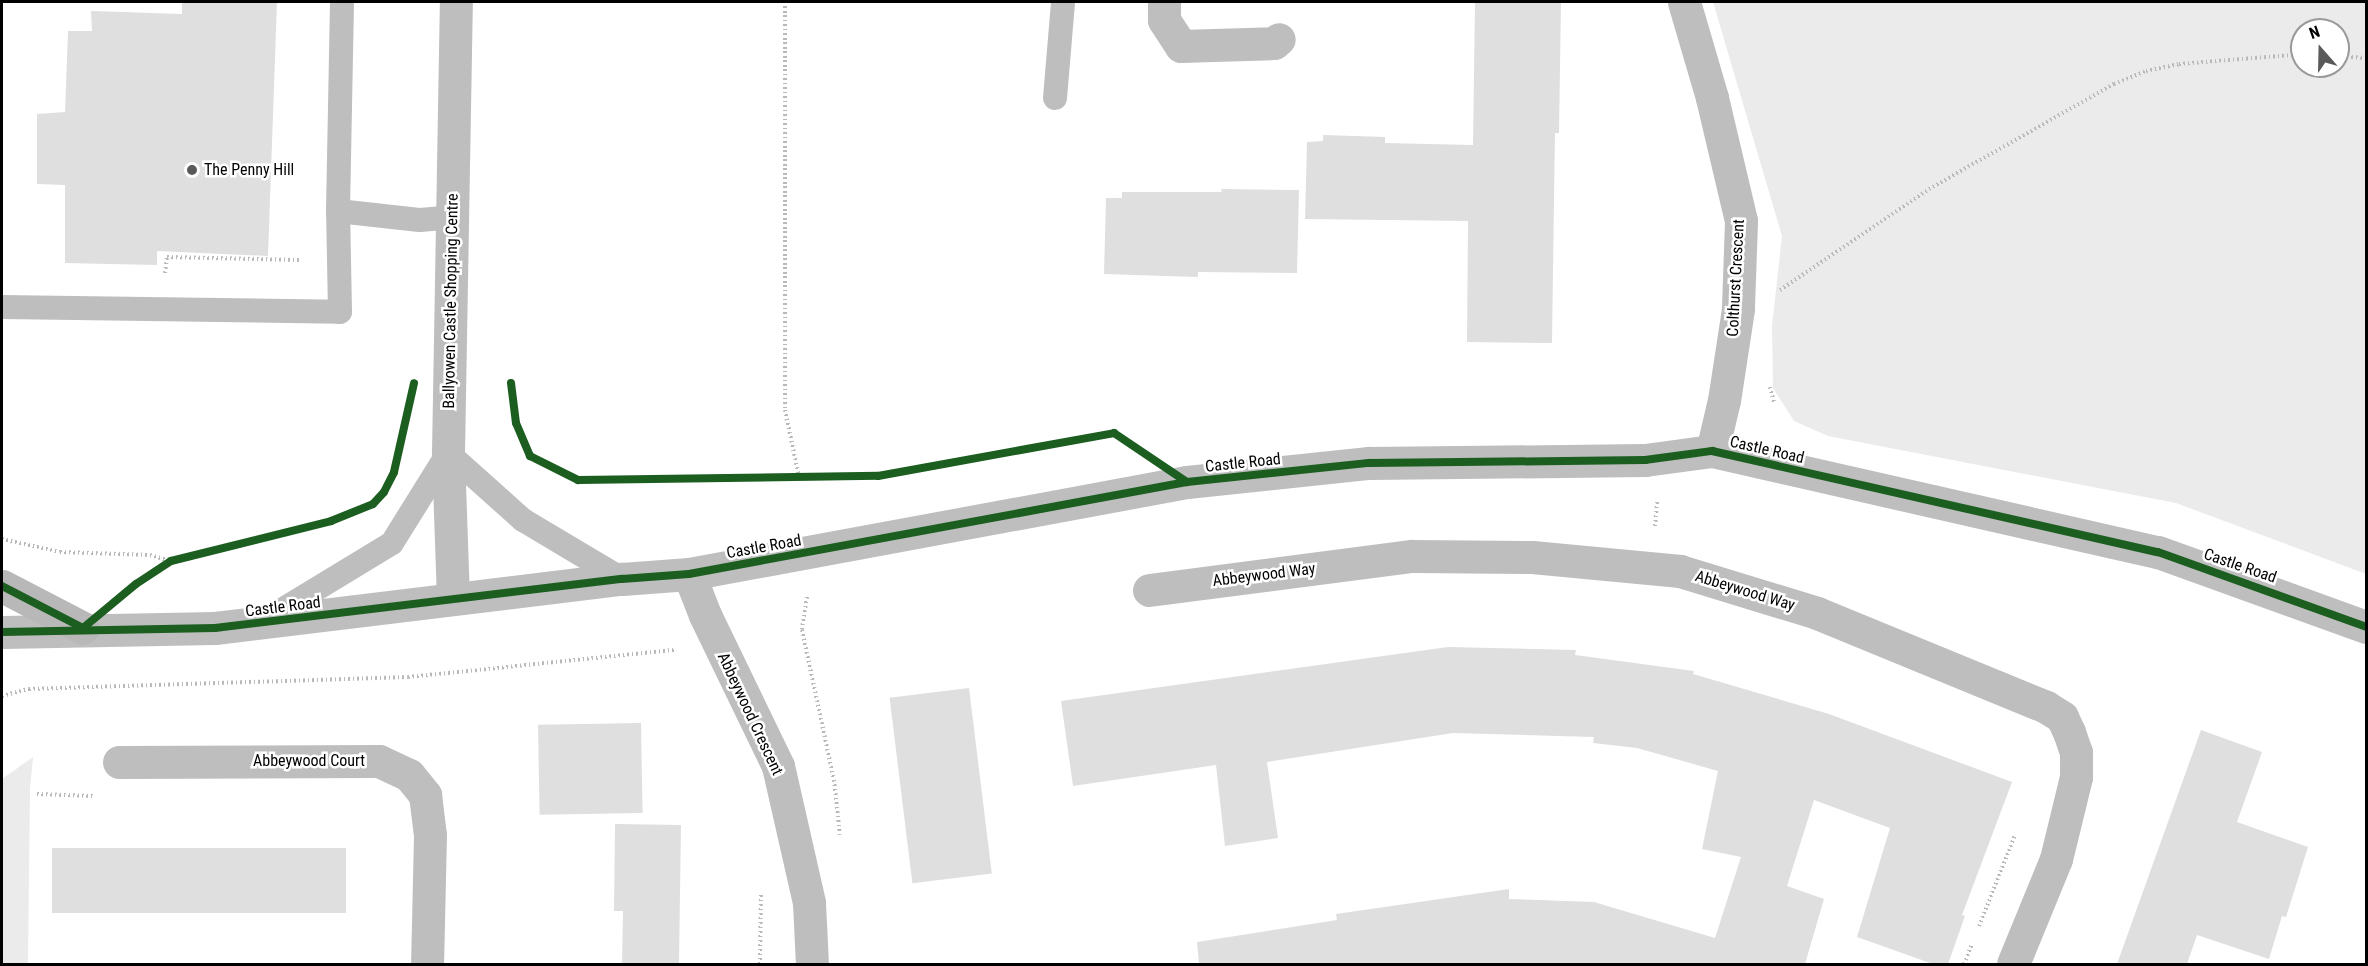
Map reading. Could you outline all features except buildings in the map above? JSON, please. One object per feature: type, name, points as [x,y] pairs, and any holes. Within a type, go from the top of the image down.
[{"type":"main road","points":[[2,586],[83,628]]},
{"type":"street","name":"Ballyowen Castle Shopping Centre","points":[[453,600],[448,453],[456,2]]},
{"type":"street","points":[[1164,2],[1164,20],[1181,46],[1274,43],[1279,39]]},
{"type":"street","name":"Colthurst Crescent","points":[[1684,2],[1712,98],[1741,221],[1738,309],[1724,400],[1712,451]]},
{"type":"street","name":"Castle Road","points":[[2,632],[83,628],[215,628],[622,579],[688,574],[1187,482],[1369,463],[1645,460],[1712,451],[2158,552],[2367,627]]},
{"type":"street","name":"Abbeywood Way","points":[[1149,590],[1412,556],[1532,556],[1680,571],[1817,613],[2046,707],[2062,717],[2069,732],[2076,752],[2076,777],[2056,859],[2013,964]]},
{"type":"street","name":"Abbeywood Crescent","points":[[688,574],[719,645],[778,766],[809,903],[812,964]]},
{"type":"street","name":"Abbeywood Court","points":[[119,762],[379,761],[409,775],[425,795],[430,835],[427,964]]},
{"type":"lane","points":[[2,307],[340,312],[338,212],[342,2]]},
{"type":"lane","points":[[1055,98],[1063,2]]},
{"type":"lane","points":[[338,212],[420,220],[452,217]]},
{"type":"lane","points":[[260,623],[392,543],[448,453],[523,520],[622,579]]},
{"type":"path","points":[[785,2],[785,410],[799,477]]},
{"type":"path","points":[[1779,291],[1919,195],[2114,84],[2146,70],[2179,64],[2290,55]]},
{"type":"path","points":[[2350,57],[2367,58]]},
{"type":"path","points":[[165,279],[167,256],[305,260]]},
{"type":"path","points":[[1768,381],[1774,402]]},
{"type":"path","points":[[787,477],[810,477]]},
{"type":"path","points":[[2,539],[60,552],[150,555],[171,561]]},
{"type":"path","points":[[162,566],[182,558]]},
{"type":"path","points":[[802,630],[807,597]]},
{"type":"path","points":[[2,696],[29,689],[408,677],[679,650]]},
{"type":"path","points":[[37,794],[100,796]]},
{"type":"path","points":[[1977,932],[2016,834]]},
{"type":"path","points":[[760,964],[761,887]]},
{"type":"path","points":[[1964,964],[1972,943]]},
{"type":"shaded area","points":[[1713,2],[2366,2],[2366,574],[2176,503],[1828,436],[1794,421],[1773,388],[1772,326],[1782,236]]},
{"type":"shaded area","points":[[33,757],[30,789],[28,964],[2,964],[2,779]]},
{"type":"cycle path","points":[[83,628],[136,584],[171,561],[331,521],[373,504],[384,492],[394,472],[414,383]]},
{"type":"cycle path","points":[[511,383],[516,423],[530,456],[578,480],[878,476],[1114,433],[1187,482]]},
{"type":"cycle path","points":[[2,632],[215,628],[622,579],[689,574],[1187,482],[1369,463],[1645,460],[1712,451],[2158,552],[2366,627]]},
{"type":"cycle path","points":[[2,586],[81,627]]},
{"type":"place","name":"The Penny Hill","points":[[192,170]]}]
